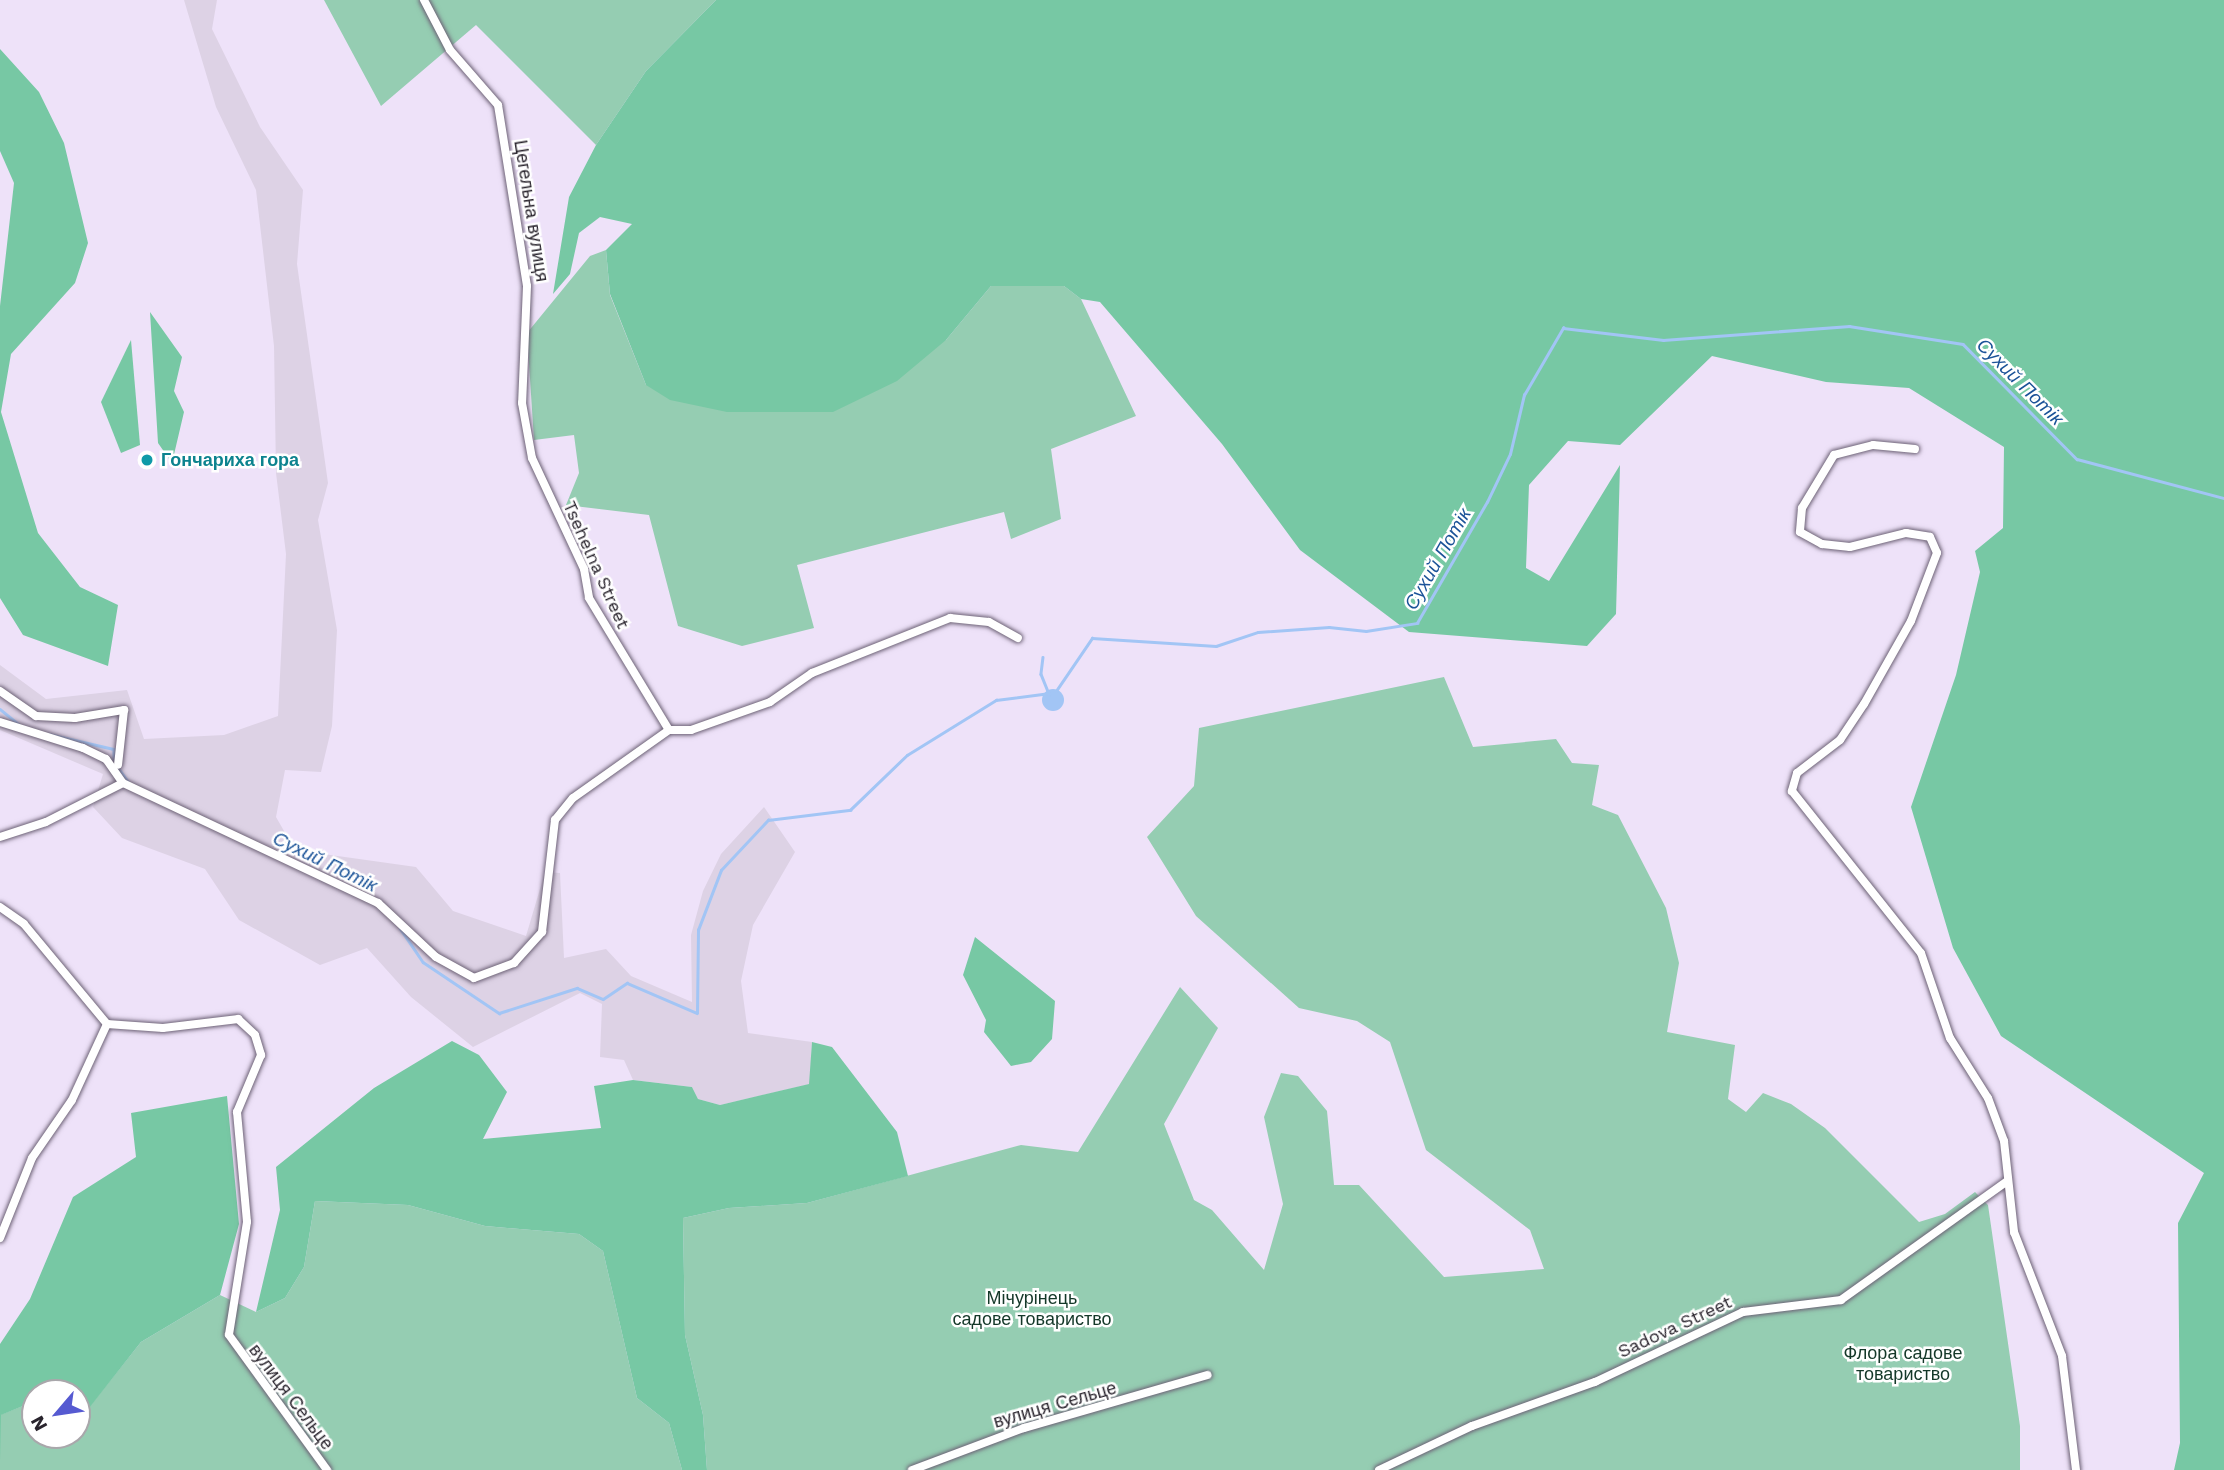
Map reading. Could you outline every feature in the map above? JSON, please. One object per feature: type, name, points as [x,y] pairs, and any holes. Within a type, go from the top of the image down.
[{"type":"street","name":"Tsehelna Street","points":[[424,0],[450,50],[498,104],[527,286],[522,403],[532,458],[584,569],[589,598],[669,730]]},
{"type":"street","points":[[1915,449],[1873,445],[1834,455],[1802,508],[1800,532],[1822,544],[1850,547],[1906,533],[1930,537],[1937,553],[1911,621],[1864,704],[1840,740],[1797,772],[1792,790],[1921,953],[1950,1038],[1992,1109],[2004,1141],[2014,1232],[2062,1356],[2076,1470]]},
{"type":"street","points":[[0,722],[106,759],[122,783],[378,903],[436,957],[474,978],[514,963],[541,932],[555,820],[573,797],[669,730],[691,730],[770,702],[812,673],[950,618],[989,622],[1018,638]]},
{"type":"street","points":[[0,691],[37,716],[75,719],[124,710],[118,765]]},
{"type":"street","points":[[0,837],[46,822],[122,783]]},
{"type":"street","points":[[0,907],[24,924],[107,1024],[72,1100],[32,1158],[0,1238]]},
{"type":"street","name":"вулиця Сельце","points":[[107,1024],[163,1028],[238,1019],[255,1035],[261,1055],[237,1112],[247,1222],[229,1335],[327,1470]]},
{"type":"street","name":"Sadova Street","points":[[1379,1470],[1472,1426],[1595,1382],[1743,1312],[1841,1300],[2007,1181]]},
{"type":"street","name":"вулиця Сельце","points":[[912,1470],[1024,1428],[1208,1375]]},
{"type":"shaded area","points":[[184,0],[217,0],[212,29],[260,127],[303,190],[297,264],[328,483],[318,520],[337,630],[332,726],[321,772],[285,770],[276,817],[295,850],[416,867],[453,911],[526,936],[545,872],[560,873],[564,958],[606,949],[631,976],[692,1002],[691,935],[703,891],[721,854],[764,807],[795,852],[753,925],[741,981],[748,1033],[812,1042],[810,1084],[720,1105],[698,1099],[692,1087],[633,1080],[624,1060],[600,1057],[602,1004],[580,993],[473,1047],[411,997],[367,948],[320,965],[239,920],[205,869],[122,838],[93,807],[103,774],[0,730],[0,665],[46,699],[127,690],[144,739],[224,735],[278,716],[286,554],[276,473],[274,346],[256,190],[216,107]]},
{"type":"green space","points":[[324,0],[716,0],[646,71],[596,145],[476,25],[381,106]]},
{"type":"green space","points":[[716,0],[2224,0],[2224,1470],[2174,1470],[2180,1443],[2178,1223],[2204,1173],[2001,1036],[1953,948],[1911,807],[1956,675],[1980,572],[1975,551],[2003,528],[2004,447],[1909,388],[1826,382],[1712,356],[1620,445],[1568,441],[1529,485],[1526,568],[1549,581],[1620,465],[1616,614],[1587,646],[1409,632],[1300,550],[1222,444],[1100,302],[1081,299],[1064,286],[991,286],[946,340],[897,381],[833,412],[727,412],[670,400],[646,385],[610,294],[606,250],[632,224],[600,217],[579,233],[570,274],[553,294],[569,197],[596,145],[646,71]]},
{"type":"green space","points":[[0,49],[39,92],[64,143],[88,243],[75,283],[11,354],[1,412],[38,533],[80,587],[118,605],[108,666],[23,635],[0,598],[0,306],[14,183],[0,151]]},
{"type":"green space","points":[[606,250],[610,295],[646,385],[946,340],[991,286],[1041,282],[1064,286],[1081,299],[1136,416],[1051,449],[1061,519],[1011,539],[1004,512],[797,565],[814,628],[742,646],[678,626],[649,515],[566,505],[579,473],[574,435],[534,440],[527,333],[590,256]]},
{"type":"green space","points":[[150,312],[182,357],[174,391],[184,412],[172,463],[158,443]]},
{"type":"green space","points":[[131,340],[140,445],[121,453],[101,402]]},
{"type":"green space","name":"Мічурінець садове товариство","points":[[1444,677],[1473,747],[1556,739],[1572,763],[1599,765],[1592,805],[1618,815],[1666,908],[1679,963],[1667,1032],[1735,1045],[1728,1099],[1746,1112],[1763,1093],[1791,1104],[1825,1128],[1919,1222],[1945,1214],[1975,1192],[1988,1205],[2020,1426],[2020,1470],[707,1470],[703,1415],[685,1335],[683,1218],[729,1208],[807,1203],[1021,1145],[1078,1152],[1180,987],[1218,1028],[1164,1124],[1194,1200],[1212,1210],[1264,1270],[1283,1204],[1264,1117],[1281,1073],[1298,1076],[1327,1111],[1334,1185],[1359,1185],[1444,1277],[1544,1269],[1530,1230],[1426,1150],[1390,1042],[1357,1021],[1299,1008],[1196,916],[1147,837],[1194,786],[1199,728]]},
{"type":"green space","points":[[975,937],[1055,1001],[1052,1039],[1031,1062],[1011,1066],[984,1032],[986,1020],[963,975]]},
{"type":"green space","points":[[452,1041],[479,1055],[507,1092],[483,1139],[601,1128],[594,1086],[633,1080],[692,1087],[698,1099],[720,1105],[809,1084],[812,1042],[832,1047],[897,1132],[908,1176],[807,1203],[729,1208],[683,1218],[685,1335],[703,1415],[707,1470],[682,1470],[669,1423],[637,1398],[603,1251],[579,1234],[485,1226],[408,1205],[315,1201],[304,1267],[285,1298],[256,1312],[280,1210],[276,1167],[374,1088]]},
{"type":"green space","points":[[227,1096],[239,1224],[220,1295],[141,1342],[91,1406],[91,1379],[21,1379],[21,1407],[1,1415],[0,1462],[0,1344],[30,1299],[73,1197],[136,1157],[131,1113]]},
{"type":"green space","points":[[315,1201],[408,1205],[485,1226],[579,1234],[603,1251],[637,1398],[669,1423],[682,1470],[0,1470],[0,1415],[21,1407],[21,1449],[91,1449],[91,1405],[141,1342],[220,1295],[256,1312],[285,1298],[304,1267]]},
{"type":"water","points":[[1053,689],[1061,692],[1064,700],[1061,708],[1053,711],[1045,708],[1042,700],[1045,692]]},
{"type":"waterway","name":"Сухий Потік","points":[[1056,691],[1092,638],[1216,646],[1258,632],[1329,627],[1366,631],[1417,623],[1487,502],[1510,454],[1524,395],[1563,328],[1663,340],[1849,326],[1963,344],[2077,459],[2224,498]]},
{"type":"waterway","points":[[1043,657],[1041,674],[1049,694]]},
{"type":"waterway","name":"Сухий Потік","points":[[400,928],[423,962],[499,1013],[577,988],[603,999],[627,983],[697,1013],[698,930],[721,870],[768,820],[850,810],[907,755],[996,700],[1050,693]]},
{"type":"waterway","name":"Сухий Потік","points":[[0,709],[20,725]]},
{"type":"waterway","name":"Сухий Потік","points":[[49,734],[114,749],[114,762],[129,783]]},
{"type":"place","name":"Гончариха гора","points":[[147,460]]},
{"type":"park label","name":"Флора садове товариство","points":[[1903,1364]]}]
